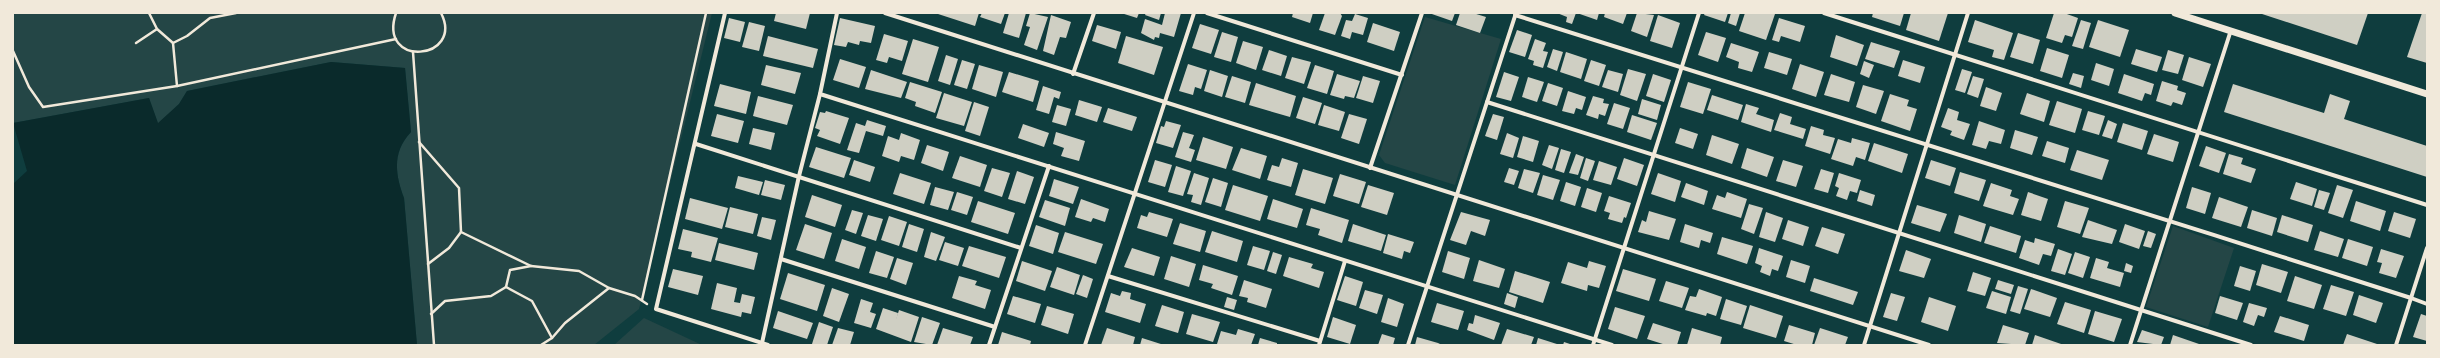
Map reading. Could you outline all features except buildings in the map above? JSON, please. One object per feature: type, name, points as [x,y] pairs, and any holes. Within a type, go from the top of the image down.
[{"type":"street","points":[[725,13],[696,144],[656,309],[768,345]]},
{"type":"street","points":[[762,343],[799,176],[820,94],[837,13]]},
{"type":"street","points":[[885,13],[1929,345]]},
{"type":"street","points":[[1073,74],[1094,13]]},
{"type":"street","points":[[1085,345],[1194,13]]},
{"type":"street","points":[[1207,13],[1402,75]]},
{"type":"street","points":[[1370,168],[1422,13]]},
{"type":"street","points":[[1593,345],[1699,13]]},
{"type":"street","points":[[1824,13],[2427,205]]},
{"type":"street","points":[[1864,345],[1968,13]]},
{"type":"street","points":[[2175,13],[2427,94]]},
{"type":"street","points":[[1408,345],[1515,14],[1926,146],[2170,220],[2427,304]]},
{"type":"street","points":[[2130,345],[2231,30]]},
{"type":"street","points":[[820,94],[1612,345]]},
{"type":"street","points":[[1487,102],[2251,345]]},
{"type":"street","points":[[696,144],[1022,248]]},
{"type":"street","points":[[989,345],[1049,166]]},
{"type":"street","points":[[2396,345],[2427,248]]},
{"type":"street","points":[[781,259],[995,327]]},
{"type":"street","points":[[1108,276],[1320,343],[1345,261]]},
{"type":"path","points":[[149,13],[157,29],[173,43],[177,86]]},
{"type":"path","points":[[173,43],[187,36],[210,18],[236,13]]},
{"type":"path","points":[[396,13],[393,30],[396,39],[406,49],[413,52],[429,51],[438,44],[444,28],[441,13]]},
{"type":"path","points":[[642,300],[706,13]]},
{"type":"path","points":[[136,43],[157,29]]},
{"type":"path","points":[[13,51],[30,86],[43,107],[177,86],[396,39]]},
{"type":"path","points":[[413,52],[418,141],[434,345]]},
{"type":"path","points":[[418,141],[459,188],[462,232],[449,248],[428,264]]},
{"type":"path","points":[[462,232],[532,266]]},
{"type":"path","points":[[431,314],[445,301],[491,296],[506,287],[510,270],[532,266],[579,271],[609,288],[642,300],[656,309]]},
{"type":"path","points":[[506,287],[532,301],[552,338]]},
{"type":"path","points":[[541,345],[552,338],[565,323],[609,288]]},
{"type":"shaded area","points":[[13,13],[712,13],[639,309],[594,345],[417,345],[404,198],[397,172],[398,155],[401,147],[411,132],[405,68],[331,62],[187,91],[179,104],[158,124],[149,98],[13,123]]},
{"type":"shaded area","points":[[1425,17],[1501,39],[1455,185],[1385,163],[1379,155]]},
{"type":"shaded area","points":[[331,62],[405,68],[411,132],[401,147],[398,155],[397,172],[404,198],[417,345],[13,345],[13,184],[27,171],[13,123],[149,98],[158,123],[179,104],[187,91]]},
{"type":"shaded area","points":[[2173,226],[2234,248],[2208,327],[2146,307]]},
{"type":"shaded area","points":[[644,318],[702,345],[614,345]]}]
